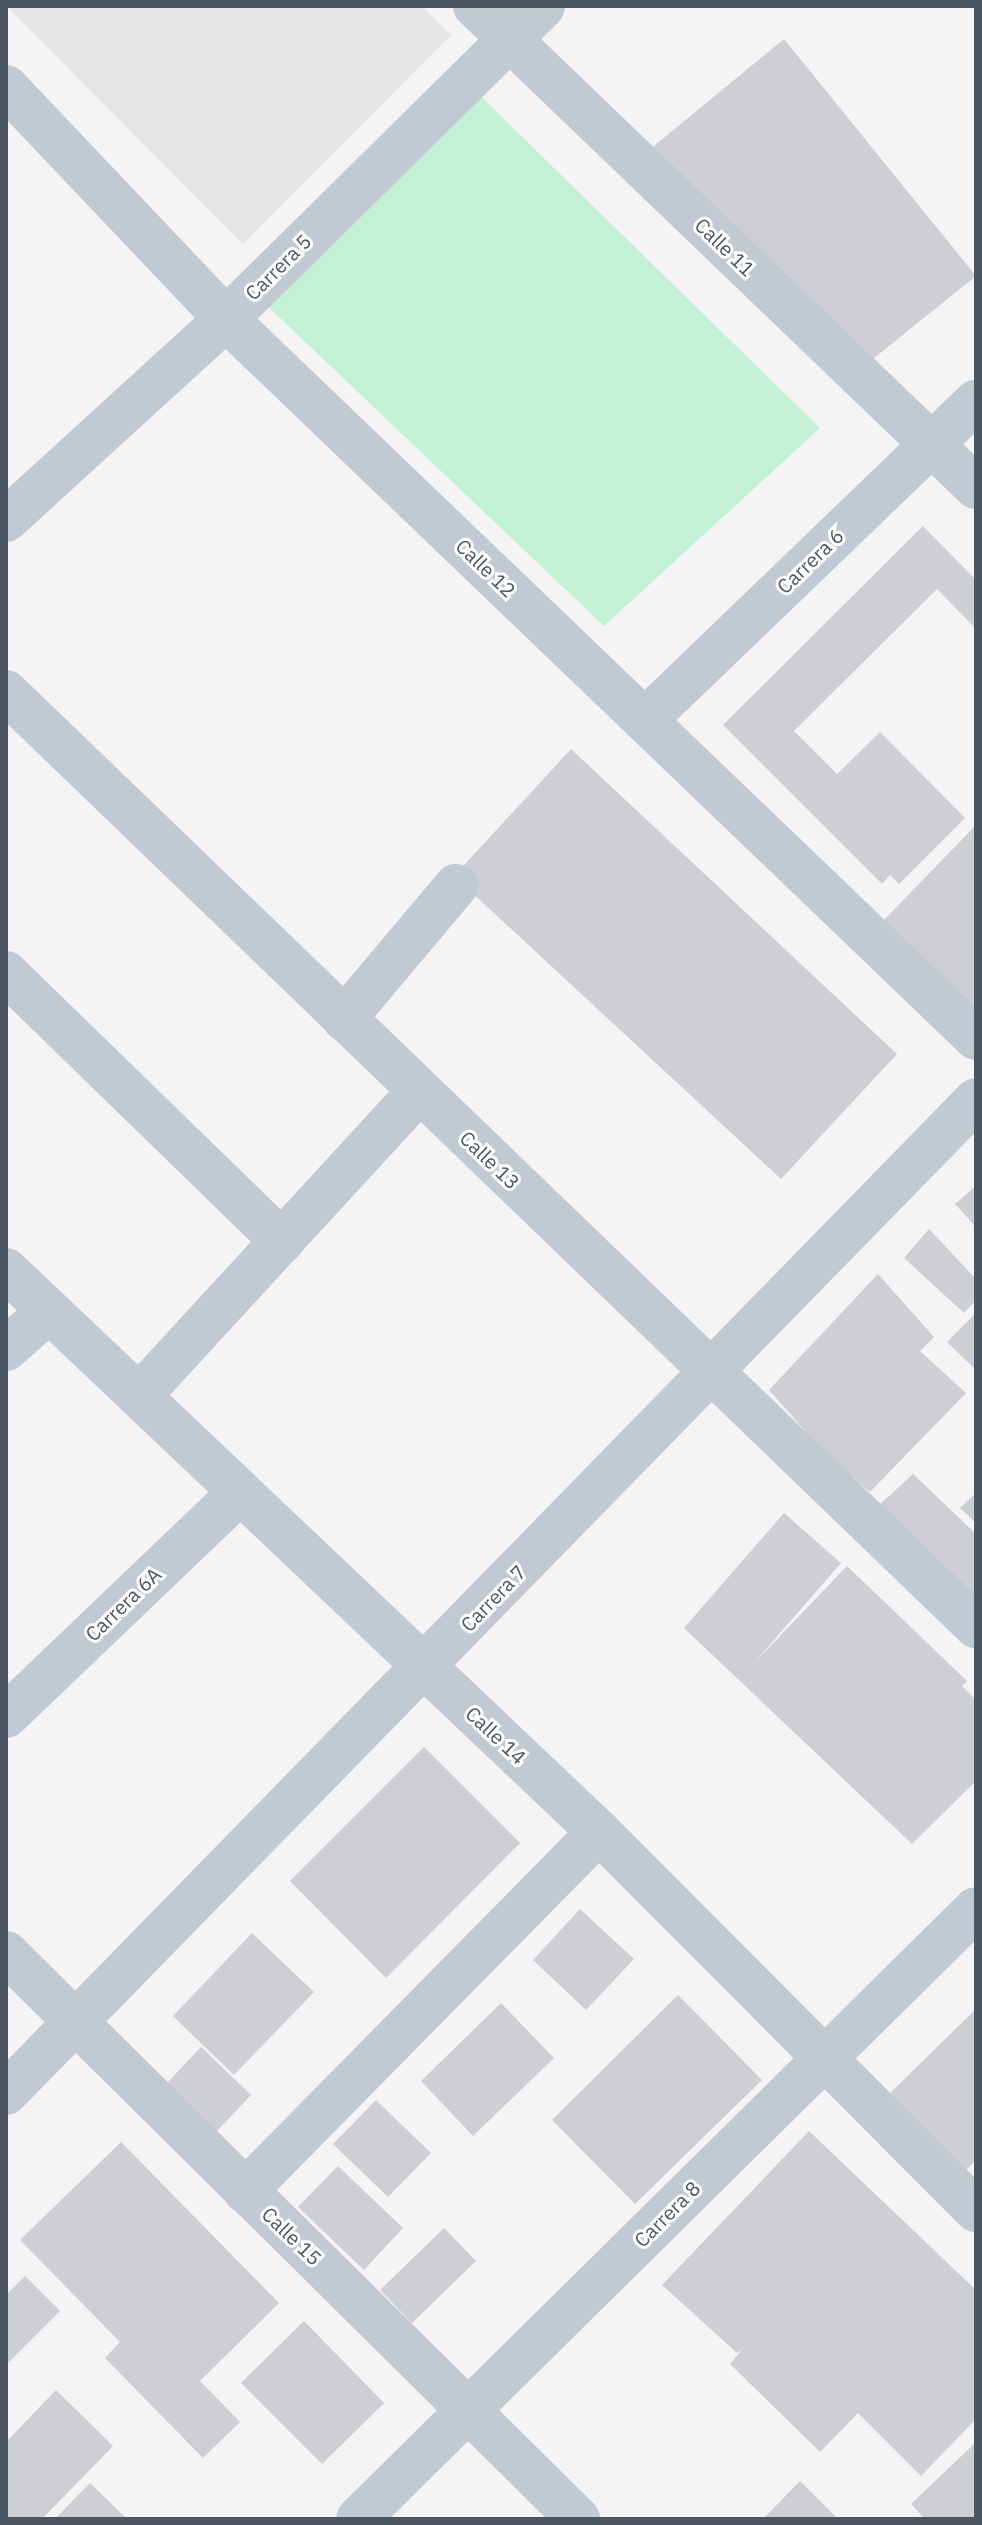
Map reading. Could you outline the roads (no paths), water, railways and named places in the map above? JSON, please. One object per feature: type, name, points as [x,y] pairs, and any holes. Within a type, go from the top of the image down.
[{"type":"street","name":"Calle 11","points":[[475,6],[976,487]]},
{"type":"street","name":"Carrera 5","points":[[6,520],[226,319],[543,6]]},
{"type":"street","name":"Calle 12","points":[[6,87],[226,319],[976,1038]]},
{"type":"street","name":"Carrera 6","points":[[645,720],[976,402]]},
{"type":"street","name":"Calle 13","points":[[6,692],[976,1626]]},
{"type":"street","points":[[344,1019],[456,886]]},
{"type":"street","points":[[6,973],[282,1241]]},
{"type":"street","points":[[139,1396],[419,1091]]},
{"type":"street","name":"Carrera 7","points":[[6,2093],[425,1668],[976,1100]]},
{"type":"street","name":"Calle 14","points":[[6,1270],[599,1832],[825,2055],[976,2210]]},
{"type":"street","points":[[6,1349],[49,1311]]},
{"type":"street","name":"Carrera 6A","points":[[6,1716],[240,1492]]},
{"type":"street","points":[[245,2191],[599,1832]]},
{"type":"street","name":"Carrera 8","points":[[358,2519],[976,1909]]},
{"type":"street","name":"Calle 15","points":[[6,1953],[578,2519]]}]
